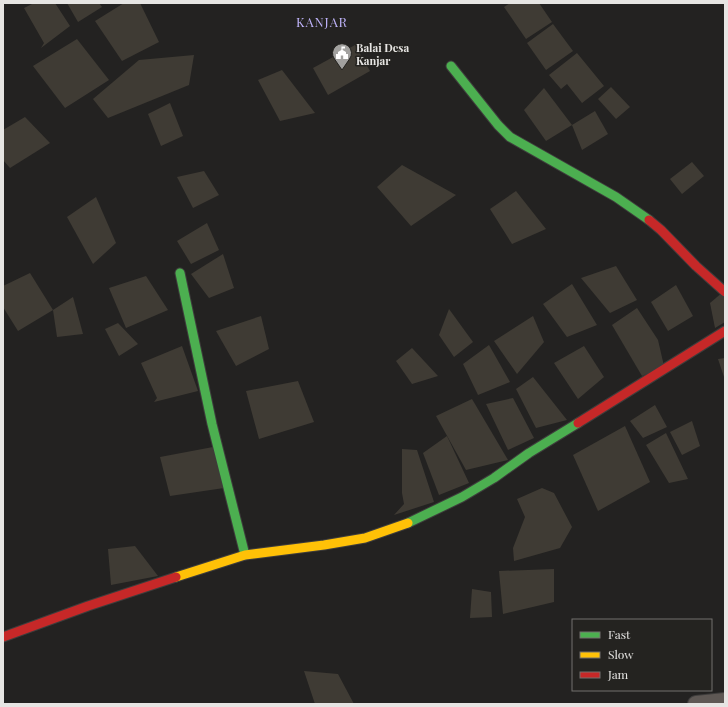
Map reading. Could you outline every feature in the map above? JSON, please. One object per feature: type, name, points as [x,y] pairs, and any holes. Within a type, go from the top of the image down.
[{"type":"street","points":[[451,66],[498,125],[510,137],[584,178],[642,215],[661,230],[696,266],[725,292]]},
{"type":"street","points":[[180,273],[212,424],[245,555]]},
{"type":"street","points":[[3,637],[88,606],[245,555],[365,538],[407,524],[462,498],[562,432],[725,331]]},
{"type":"street","points":[[696,704],[725,701]]},
{"type":"building","points":[[34,3],[55,3],[70,26],[41,48],[44,43],[24,8]]},
{"type":"building","points":[[67,3],[99,3],[102,7],[78,22]]},
{"type":"building","points":[[124,3],[140,3],[159,42],[122,61],[95,21]]},
{"type":"building","points":[[510,3],[539,3],[552,22],[526,39],[504,7]]},
{"type":"building","points":[[553,24],[573,51],[546,70],[527,43]]},
{"type":"building","points":[[77,39],[109,80],[65,108],[33,66]]},
{"type":"building","name":"Balai Desa Kanjar","points":[[355,45],[370,71],[328,95],[313,68]]},
{"type":"building","points":[[577,53],[604,86],[582,103],[567,84],[561,89],[549,75]]},
{"type":"building","points":[[194,55],[189,85],[108,118],[93,99],[139,60]]},
{"type":"building","points":[[282,70],[315,113],[280,121],[258,80]]},
{"type":"building","points":[[611,87],[630,107],[616,119],[598,99]]},
{"type":"building","points":[[544,88],[572,125],[546,141],[524,110]]},
{"type":"building","points":[[170,103],[183,136],[161,146],[148,114]]},
{"type":"building","points":[[595,111],[608,134],[582,150],[572,125]]},
{"type":"building","points":[[25,117],[50,143],[10,168],[3,160],[3,130]]},
{"type":"building","points":[[692,162],[704,176],[682,194],[670,179]]},
{"type":"building","points":[[402,165],[456,195],[411,226],[377,187]]},
{"type":"building","points":[[204,171],[219,195],[193,208],[177,177]]},
{"type":"building","points":[[516,191],[546,229],[512,244],[490,209]]},
{"type":"building","points":[[96,197],[116,243],[93,264],[67,217]]},
{"type":"building","points":[[207,223],[219,250],[191,264],[177,241]]},
{"type":"building","points":[[223,254],[234,288],[209,298],[191,274]]},
{"type":"building","points":[[616,266],[637,300],[610,313],[581,278]]},
{"type":"building","points":[[30,273],[53,310],[18,331],[3,307],[3,286]]},
{"type":"building","points":[[146,276],[168,310],[126,328],[109,288]]},
{"type":"building","points":[[572,284],[597,325],[567,337],[543,304]]},
{"type":"building","points":[[676,285],[693,316],[668,331],[651,302]]},
{"type":"building","points":[[723,292],[725,298],[725,322],[715,328],[710,303]]},
{"type":"building","points":[[73,297],[83,334],[57,337],[53,310]]},
{"type":"building","points":[[637,308],[658,340],[664,366],[642,376],[612,325]]},
{"type":"building","points":[[449,309],[473,342],[454,357],[439,335]]},
{"type":"building","points":[[261,316],[269,349],[236,366],[216,331]]},
{"type":"building","points":[[533,316],[544,342],[517,374],[494,341]]},
{"type":"building","points":[[118,323],[138,344],[119,356],[105,329]]},
{"type":"building","points":[[489,345],[510,382],[478,395],[463,364]]},
{"type":"building","points":[[182,346],[198,391],[154,402],[157,398],[141,363]]},
{"type":"building","points":[[584,346],[604,377],[578,399],[554,363]]},
{"type":"building","points":[[412,348],[438,376],[412,384],[396,361]]},
{"type":"building","points":[[725,358],[725,380],[718,359]]},
{"type":"building","points":[[533,377],[567,420],[536,428],[516,389]]},
{"type":"building","points":[[298,381],[314,422],[259,439],[246,391]]},
{"type":"building","points":[[513,398],[534,438],[508,450],[486,404]]},
{"type":"building","points":[[472,399],[508,460],[466,470],[436,416]]},
{"type":"building","points":[[655,405],[667,427],[643,438],[630,421]]},
{"type":"building","points":[[692,421],[700,446],[682,455],[670,432]]},
{"type":"building","points":[[625,426],[650,482],[598,511],[573,455]]},
{"type":"building","points":[[666,433],[688,479],[669,483],[646,445]]},
{"type":"building","points":[[447,436],[469,483],[439,495],[423,453]]},
{"type":"building","points":[[213,447],[224,488],[170,496],[160,457]]},
{"type":"building","points":[[402,449],[417,450],[434,502],[394,515],[404,504],[402,493]]},
{"type":"building","points":[[542,488],[554,493],[572,527],[560,548],[514,561],[513,548],[525,517],[517,499]]},
{"type":"building","points":[[135,546],[158,576],[111,585],[108,549]]},
{"type":"building","points":[[554,569],[554,602],[503,614],[499,571]]},
{"type":"building","points":[[472,589],[491,592],[492,617],[470,618]]},
{"type":"building","points":[[304,671],[338,674],[354,704],[315,704]]},
{"type":"traffic: fast","points":[[451,66],[498,125],[510,137],[616,197],[649,220]]},
{"type":"traffic: fast","points":[[180,273],[212,424],[245,555]]},
{"type":"traffic: fast","points":[[408,523],[462,497],[578,423]]},
{"type":"traffic: slow","points":[[176,577],[245,555],[365,538],[408,523]]},
{"type":"traffic: jam","points":[[649,220],[725,292]]},
{"type":"traffic: jam","points":[[578,423],[725,331]]},
{"type":"traffic: jam","points":[[3,637],[88,606],[176,577]]},
{"type":"place","name":"Balai Desa Kanjar","points":[[342,70]]},
{"type":"district","name":"KANJAR","points":[[322,21]]}]
